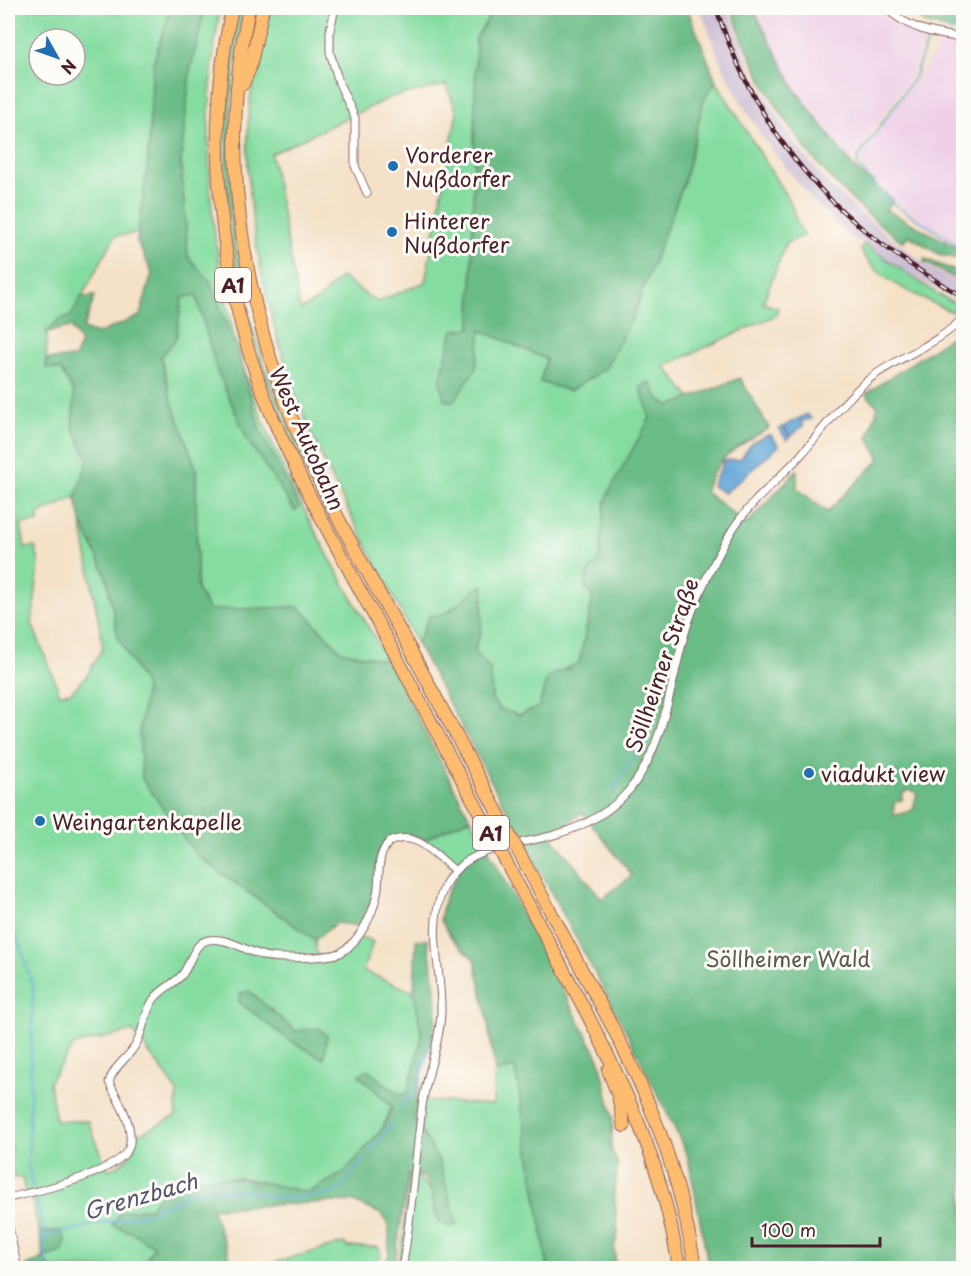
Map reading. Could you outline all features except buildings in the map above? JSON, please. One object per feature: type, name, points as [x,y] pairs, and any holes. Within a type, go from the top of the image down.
[{"type":"highway","name":"West Autobahn","points":[[232,8],[220,90],[218,156],[223,225],[235,298],[254,366],[283,442],[603,1045]]},
{"type":"highway","name":"West Autobahn","points":[[249,8],[237,96],[236,155],[241,232],[266,349],[318,477],[636,1073],[662,1131],[681,1196],[696,1269]]},
{"type":"highway","points":[[237,96],[250,68],[263,8]]},
{"type":"highway","points":[[603,1045],[605,1064],[618,1095],[624,1126]]},
{"type":"highway","name":"A1","points":[[603,1045],[634,1107],[655,1164],[679,1269]]},
{"type":"street","points":[[335,8],[330,30],[330,52],[339,83],[355,118],[355,166],[367,193]]},
{"type":"street","points":[[886,8],[911,26],[963,38]]},
{"type":"street","name":"Söllheimer Straße","points":[[454,870],[480,853],[567,830],[588,822],[618,802],[632,787],[646,762],[663,718],[697,597],[731,532],[747,510],[769,490],[832,417],[869,380],[950,332],[963,317]]},
{"type":"street","points":[[956,325],[963,331]]},
{"type":"street","points":[[8,1198],[39,1191],[112,1166],[124,1157],[130,1145],[129,1121],[109,1082],[112,1072],[136,1046],[154,999],[182,974],[199,944],[207,940],[222,940],[263,956],[277,958],[335,955],[360,934],[366,923],[377,894],[379,858],[389,842],[408,837],[420,842],[454,870],[438,904],[435,949],[441,1013],[422,1104],[402,1269]]},
{"type":"street","points":[[8,1225],[17,1269]]},
{"type":"shaded area","points":[[700,8],[728,8],[750,66],[770,104],[795,143],[827,183],[860,213],[927,266],[963,285],[963,304],[900,269],[864,242],[851,237],[811,199],[764,140],[740,100],[719,59]]},
{"type":"shaded area","points":[[753,8],[875,8],[888,20],[924,38],[910,77],[849,162],[796,91]]},
{"type":"shaded area","points":[[937,39],[963,43],[963,245],[928,225],[894,200],[863,166],[861,160],[862,154],[937,50]]},
{"type":"green space","points":[[8,8],[171,8],[153,64],[148,161],[138,233],[115,236],[71,316],[58,321],[47,332],[46,367],[61,370],[74,393],[73,427],[88,459],[76,497],[39,514],[39,522],[21,524],[25,548],[35,547],[39,562],[32,624],[60,694],[71,692],[86,677],[103,647],[81,521],[106,575],[118,637],[146,688],[139,734],[196,855],[315,940],[316,953],[326,959],[362,937],[373,942],[363,971],[414,992],[422,1037],[407,1094],[400,1095],[367,1070],[359,1075],[392,1106],[383,1128],[345,1172],[308,1193],[240,1177],[164,1191],[149,1208],[121,1212],[112,1225],[135,1234],[154,1247],[140,1268],[50,1268],[44,1257],[61,1252],[66,1242],[62,1231],[39,1232],[30,1192],[25,1193],[22,1177],[13,1178],[8,1125],[10,1025],[8,1016]],"holes":[[[249,991],[324,1058],[289,1040]],[[133,1031],[177,1090],[176,1116],[135,1136],[135,1143],[128,1158],[108,1170],[88,1121],[56,1121],[49,1082],[74,1045]]]},
{"type":"green space","points":[[171,8],[205,8],[190,71],[181,162],[188,257],[210,281],[238,354],[260,430],[299,507],[295,511],[248,441],[216,368],[196,295],[182,298],[176,339],[161,357],[171,399],[196,468],[197,589],[209,610],[299,607],[341,651],[388,661],[470,818],[423,840],[409,834],[386,840],[377,856],[375,893],[360,926],[336,923],[315,940],[196,855],[142,779],[139,734],[146,688],[118,637],[106,575],[81,521],[76,497],[88,459],[73,427],[74,393],[61,370],[46,368],[47,359],[74,358],[81,343],[71,327],[47,332],[58,320],[71,316],[81,297],[95,296],[83,329],[97,334],[140,316],[152,273],[137,241],[148,161],[153,64]]},
{"type":"green space","points":[[205,8],[220,8],[210,100],[209,146],[215,237],[232,327],[258,408],[290,482],[388,661],[341,651],[299,607],[209,610],[197,589],[196,468],[171,399],[161,357],[176,339],[182,298],[196,295],[217,368],[248,441],[295,510],[299,507],[260,430],[238,354],[210,281],[188,257],[181,162],[190,71]]},
{"type":"green space","points":[[238,8],[243,8],[232,94],[230,138],[234,225],[240,269],[249,312],[268,374],[292,434],[329,512],[326,513],[295,450],[270,389],[250,328],[236,268],[228,207],[225,143],[229,78]]},
{"type":"green space","points":[[270,8],[501,8],[494,9],[476,38],[471,328],[476,369],[480,330],[547,359],[540,382],[570,391],[632,319],[684,182],[704,99],[716,81],[791,204],[798,226],[805,235],[786,243],[763,303],[778,308],[776,315],[665,366],[691,399],[670,406],[659,399],[650,382],[650,418],[610,490],[605,503],[599,562],[587,574],[585,588],[593,598],[579,663],[547,677],[539,707],[520,715],[499,709],[492,699],[490,669],[474,651],[481,632],[466,598],[444,614],[430,615],[417,644],[317,446],[286,366],[263,276],[254,231],[249,185],[250,101]],"holes":[[[446,85],[457,112],[425,282],[377,302],[341,277],[318,300],[300,310],[271,154],[391,97]]]},
{"type":"green space","points":[[687,8],[716,81],[704,99],[684,182],[632,319],[605,369],[570,391],[540,382],[546,359],[481,330],[476,369],[453,402],[444,400],[440,380],[453,330],[471,328],[476,38],[494,9]]},
{"type":"green space","points":[[731,8],[753,8],[796,91],[854,168],[893,200],[886,210],[963,251],[963,260],[941,255],[908,235],[903,242],[873,219],[821,167],[778,108],[744,43]]},
{"type":"green space","points":[[906,8],[963,8],[963,33],[924,23]]},
{"type":"green space","points":[[864,244],[939,295],[963,307],[958,315],[904,289],[879,272],[868,262],[861,250]]},
{"type":"green space","points":[[925,259],[963,274],[963,283],[924,262]]},
{"type":"green space","name":"Söllheimer Wald","points":[[952,336],[963,340],[963,1268],[709,1268],[688,1157],[675,1129],[625,1029],[417,644],[430,615],[446,613],[484,585],[481,632],[474,651],[490,669],[492,699],[499,709],[520,715],[539,707],[547,677],[579,663],[593,598],[585,588],[587,573],[599,561],[605,503],[650,418],[640,387],[650,382],[659,399],[670,406],[740,378],[769,428],[722,460],[715,469],[705,492],[747,524],[797,470],[797,488],[827,512],[880,459],[868,438],[878,407],[866,394]],"holes":[[[909,790],[917,793],[913,810],[894,816],[894,802],[902,800],[903,793]],[[582,812],[632,875],[602,899],[552,837]]]},
{"type":"green space","points":[[470,818],[487,847],[453,865],[423,840]]},
{"type":"green space","points":[[487,847],[600,1061],[613,1118],[611,1149],[618,1165],[614,1191],[618,1234],[614,1247],[616,1268],[548,1268],[515,1068],[495,1072],[475,960],[453,940],[440,919],[445,897],[459,872],[453,865]]},
{"type":"green space","points":[[428,939],[437,1004],[436,1021],[420,1082],[414,1118],[439,1161],[457,1225],[450,1226],[438,1222],[432,1192],[424,1176],[408,1174],[394,1268],[384,1268],[389,1254],[389,1226],[381,1214],[352,1201],[211,1208],[234,1268],[140,1268],[154,1247],[135,1234],[112,1225],[121,1212],[149,1208],[165,1190],[180,1183],[216,1177],[255,1181],[308,1193],[345,1172],[383,1128],[392,1107],[359,1075],[367,1070],[400,1095],[407,1094],[422,1037],[414,992],[416,940]]},
{"type":"green space","points":[[249,991],[296,1031],[319,1028],[327,1036],[324,1059],[289,1040],[239,1002],[240,993]]},
{"type":"green space","points":[[515,1067],[548,1268],[397,1268],[403,1240],[410,1166],[432,1192],[434,1212],[450,1226],[457,1224],[439,1161],[414,1118],[417,1100],[493,1105],[495,1072]]},
{"type":"green space","points":[[62,1231],[66,1242],[61,1252],[44,1257],[39,1232]]},
{"type":"green space","points":[[344,1243],[347,1247],[378,1247],[381,1253],[378,1268],[261,1268],[261,1266]]},
{"type":"green space","points":[[44,1257],[50,1268],[24,1268]]},
{"type":"water","points":[[807,414],[812,419],[802,421],[803,426],[787,440],[779,429],[783,427],[789,435],[784,426]]},
{"type":"water","points":[[770,434],[779,446],[725,493],[712,486],[724,461],[740,459],[753,442]]},
{"type":"waterway","points":[[949,32],[964,24]]},
{"type":"waterway","points":[[927,41],[914,78],[859,156],[857,165],[892,203],[964,249]]},
{"type":"waterway","name":"Grenzbach","points":[[613,790],[651,728]]},
{"type":"waterway","points":[[8,926],[19,942],[33,987],[28,1165],[33,1189]]},
{"type":"waterway","name":"Grenzbach","points":[[401,1109],[418,1084],[433,1037]]},
{"type":"waterway","name":"Grenzbach","points":[[44,1236],[145,1214],[196,1191],[243,1190],[281,1199],[329,1194],[342,1188],[391,1124]]},
{"type":"waterway","name":"Grenzbach","points":[[36,1197],[45,1242],[46,1268]]},
{"type":"railway","points":[[716,8],[734,57],[756,101],[781,141],[810,178],[842,211],[879,242],[964,297]]},
{"type":"place","name":"Vorderer Nußdorfer","points":[[393,166]]},
{"type":"place","name":"Hinterer Nußdorfer","points":[[392,232]]},
{"type":"place","name":"viadukt view","points":[[809,773]]},
{"type":"place","name":"Weingartenkapelle","points":[[40,821]]}]
